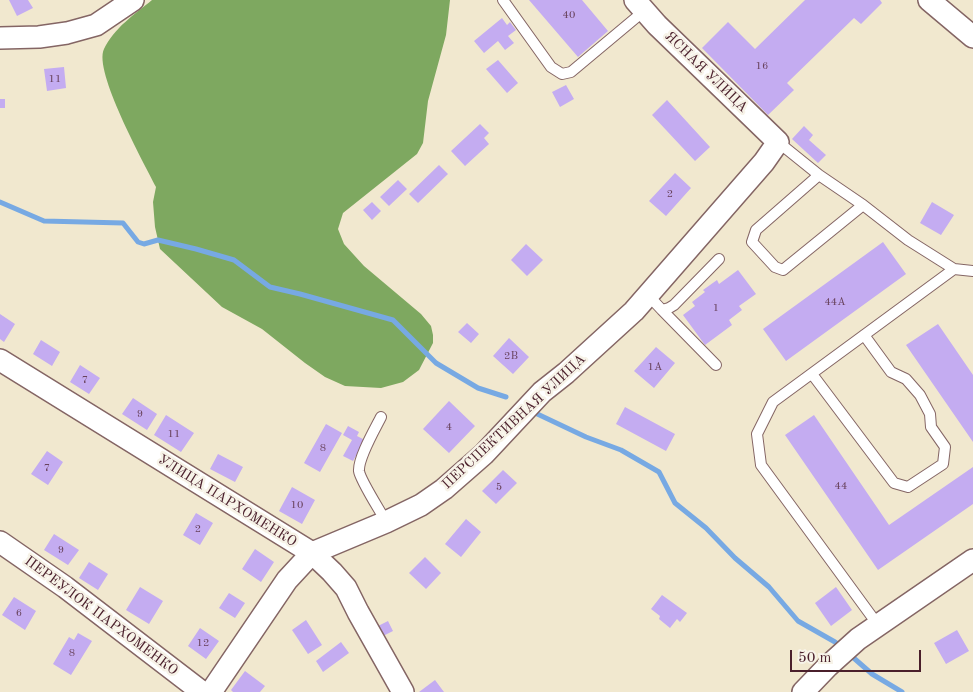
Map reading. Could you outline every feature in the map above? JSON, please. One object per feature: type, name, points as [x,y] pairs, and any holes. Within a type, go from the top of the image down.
[{"type":"street","points":[[0,38],[67,34],[96,24],[133,0]]},
{"type":"street","points":[[929,0],[973,37]]},
{"type":"street","name":"ЯСНАЯ УЛИЦА","points":[[640,5],[657,25],[778,142]]},
{"type":"street","name":"ПЕРСПЕКТИВНАЯ УЛИЦА","points":[[211,692],[287,580],[312,553],[421,505],[460,476],[484,454],[542,392],[590,352],[634,311],[655,302],[778,142]]},
{"type":"street","name":"УЛИЦА ПАРХОМЕНКО","points":[[0,360],[312,553],[346,588],[403,692]]},
{"type":"street","name":"ПЕРЕУЛОК ПАРХОМЕНКО","points":[[0,542],[65,587],[202,692]]},
{"type":"street","points":[[803,692],[858,639],[973,560]]},
{"type":"lane","points":[[503,0],[551,67],[562,74],[571,72],[640,5]]},
{"type":"lane","points":[[778,142],[819,175],[863,205],[908,240],[954,269],[973,271]]},
{"type":"lane","points":[[819,175],[756,230],[752,242],[775,267],[783,270],[863,205]]},
{"type":"lane","points":[[655,302],[670,308],[719,259]]},
{"type":"lane","points":[[878,625],[761,465],[758,434],[773,402],[954,269]]},
{"type":"lane","points":[[655,302],[716,365]]},
{"type":"lane","points":[[812,374],[894,483],[908,488],[943,464],[945,447],[931,427],[930,414],[920,395],[906,379],[891,372],[864,334]]},
{"type":"lane","points":[[380,417],[361,461],[359,471],[386,522]]},
{"type":"green space","points":[[152,0],[450,0],[446,35],[428,101],[423,143],[417,154],[343,213],[338,229],[344,244],[364,266],[421,314],[431,326],[433,343],[419,370],[403,382],[381,388],[345,386],[325,377],[262,329],[222,307],[160,249],[155,227],[153,202],[156,187],[131,139],[112,96],[103,60],[104,49],[113,34]]},
{"type":"building","points":[[9,0],[28,0],[33,8],[17,16]]},
{"type":"building","points":[[529,0],[582,0],[608,31],[578,57]]},
{"type":"building","points":[[805,0],[880,0],[882,3],[861,24],[854,18],[787,83],[794,90],[768,115],[702,48],[728,22],[755,49]]},
{"type":"building","points":[[502,18],[507,25],[510,22],[516,30],[508,36],[514,43],[505,50],[498,41],[484,53],[474,41]]},
{"type":"building","points":[[498,60],[518,83],[507,93],[486,69]]},
{"type":"building","points":[[64,67],[66,88],[47,91],[44,69]]},
{"type":"building","points":[[566,85],[574,99],[560,107],[552,92]]},
{"type":"building","points":[[0,99],[5,99],[5,108],[0,108]]},
{"type":"building","points":[[667,100],[710,147],[695,161],[652,115]]},
{"type":"building","points":[[480,124],[489,133],[484,138],[489,144],[465,166],[451,151]]},
{"type":"building","points":[[804,126],[813,135],[809,140],[826,155],[818,163],[792,139]]},
{"type":"building","points":[[439,165],[448,174],[418,203],[409,194]]},
{"type":"building","points":[[675,173],[691,188],[666,216],[649,201]]},
{"type":"building","points":[[398,180],[407,189],[389,206],[380,197]]},
{"type":"building","points":[[372,202],[381,211],[372,220],[363,210]]},
{"type":"building","points":[[932,202],[954,215],[941,235],[920,223]]},
{"type":"building","points":[[883,242],[906,274],[786,361],[763,329]]},
{"type":"building","points":[[526,244],[543,260],[527,276],[511,260]]},
{"type":"building","points":[[738,270],[756,294],[739,306],[742,310],[729,320],[732,325],[705,345],[683,315],[695,306],[692,302],[705,292],[703,290],[717,280],[719,284]]},
{"type":"building","points":[[0,314],[15,324],[4,342],[0,339]]},
{"type":"building","points":[[467,323],[479,334],[471,343],[458,332]]},
{"type":"building","points":[[938,324],[973,375],[973,442],[906,345]]},
{"type":"building","points":[[509,338],[529,357],[513,374],[493,356]]},
{"type":"building","points":[[41,340],[60,352],[52,366],[33,354]]},
{"type":"building","points":[[656,347],[675,363],[654,388],[634,371]]},
{"type":"building","points":[[80,365],[100,378],[89,394],[70,382]]},
{"type":"building","points":[[133,398],[157,414],[147,430],[122,414]]},
{"type":"building","points":[[449,401],[475,426],[449,453],[423,429]]},
{"type":"building","points":[[625,407],[675,434],[666,451],[616,424]]},
{"type":"building","points":[[166,415],[194,433],[181,452],[154,435]]},
{"type":"building","points":[[814,415],[889,525],[973,467],[973,504],[878,570],[785,435]]},
{"type":"building","points":[[326,424],[342,433],[320,472],[304,463]]},
{"type":"building","points":[[348,426],[359,432],[357,436],[365,440],[353,461],[343,456],[352,440],[343,435]]},
{"type":"building","points":[[47,451],[63,462],[48,485],[31,474]]},
{"type":"building","points":[[218,454],[243,467],[235,482],[210,469]]},
{"type":"building","points":[[503,470],[517,483],[496,504],[482,491]]},
{"type":"building","points":[[292,487],[315,500],[302,524],[279,511]]},
{"type":"building","points":[[196,513],[213,523],[200,545],[183,535]]},
{"type":"building","points":[[466,519],[481,532],[461,557],[445,544]]},
{"type":"building","points":[[54,534],[79,550],[68,565],[44,550]]},
{"type":"building","points":[[255,549],[274,562],[261,582],[242,569]]},
{"type":"building","points":[[425,557],[441,573],[426,589],[409,573]]},
{"type":"building","points":[[89,562],[108,574],[98,590],[79,578]]},
{"type":"building","points":[[140,587],[163,601],[149,624],[126,610]]},
{"type":"building","points":[[836,587],[852,610],[831,626],[815,603]]},
{"type":"building","points":[[229,593],[245,603],[235,618],[219,608]]},
{"type":"building","points":[[662,595],[687,613],[680,622],[677,619],[670,628],[651,609]]},
{"type":"building","points":[[14,597],[36,611],[25,630],[2,615]]},
{"type":"building","points":[[306,620],[322,645],[308,654],[292,630]]},
{"type":"building","points":[[388,621],[393,631],[383,636],[378,626]]},
{"type":"building","points":[[200,628],[219,641],[206,659],[188,646]]},
{"type":"building","points":[[957,630],[969,651],[946,664],[934,643]]},
{"type":"building","points":[[78,633],[92,641],[71,675],[53,664],[69,637],[74,640]]},
{"type":"building","points":[[341,642],[349,653],[323,672],[316,661]]},
{"type":"building","points":[[245,671],[265,686],[260,692],[233,692],[231,690]]},
{"type":"building","points":[[435,680],[444,692],[419,692]]},
{"type":"waterway","points":[[0,202],[44,221],[123,223],[138,242],[144,244],[158,240],[234,260],[270,287],[393,320],[436,363],[478,388],[506,397]]},
{"type":"waterway","points":[[531,411],[586,437],[621,450],[659,472],[675,503],[706,528],[735,558],[769,587],[798,621],[842,648]]},
{"type":"waterway","points":[[848,653],[872,674],[902,692]]}]
